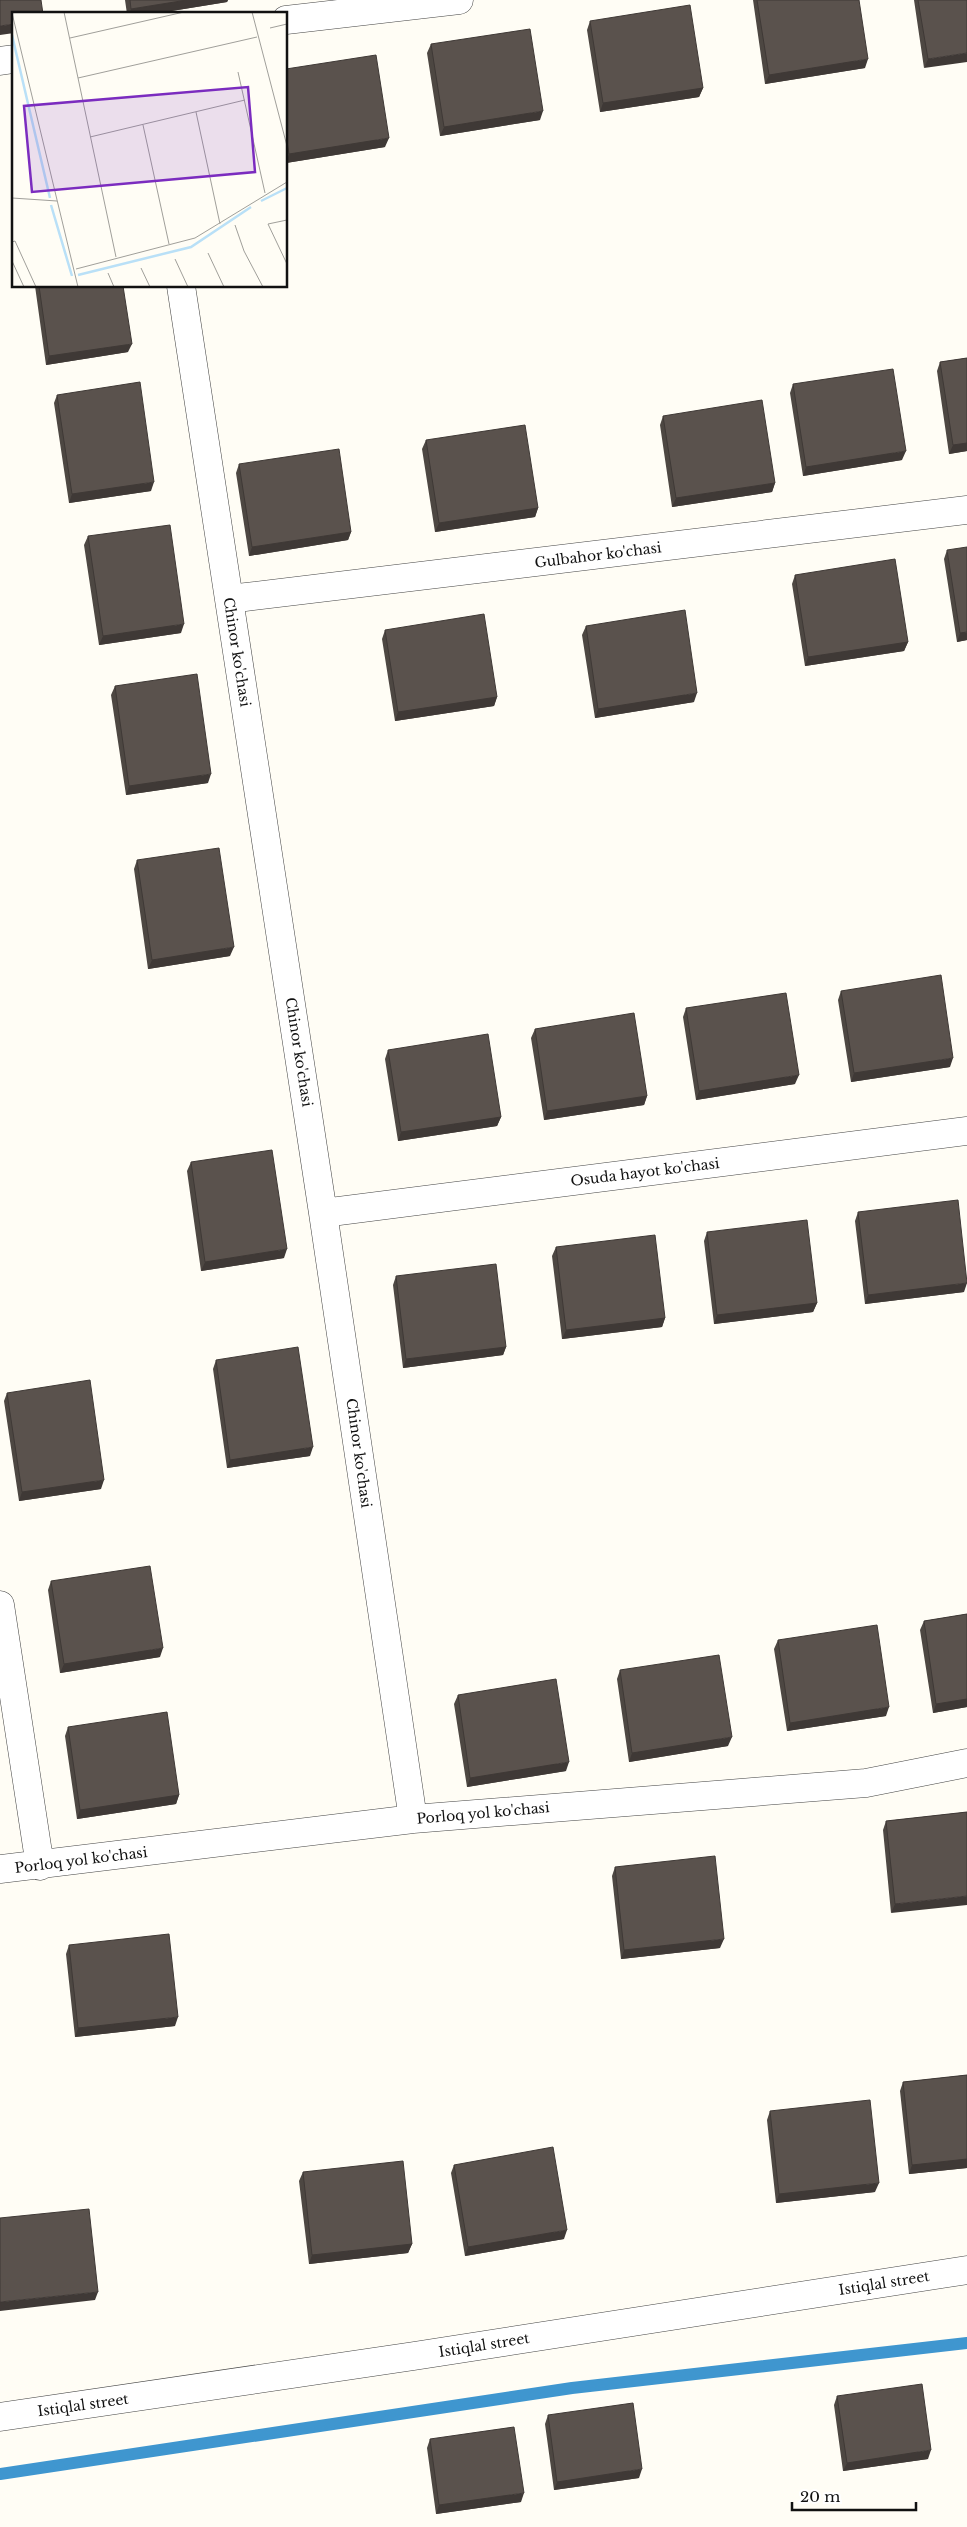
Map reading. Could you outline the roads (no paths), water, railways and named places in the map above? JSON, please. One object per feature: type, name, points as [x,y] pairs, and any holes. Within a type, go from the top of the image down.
[{"type":"street","points":[[288,20],[459,0]]},
{"type":"street","name":"Chinor ko'chasi","points":[[181,288],[323,1213],[412,1819]]},
{"type":"street","name":"Gulbahor ko'chasi","points":[[229,599],[967,510]]},
{"type":"street","name":"Osuda hayot ko'chasi","points":[[323,1213],[967,1131]]},
{"type":"street","points":[[0,1605],[40,1866]]},
{"type":"street","name":"Porloq yol ko'chasi","points":[[0,1869],[40,1866],[412,1819],[866,1783],[967,1762]]},
{"type":"street","name":"Istiqlal street","points":[[0,2417],[424,2355],[967,2270]]},
{"type":"waterway","points":[[0,2474],[572,2388],[967,2343]]}]
